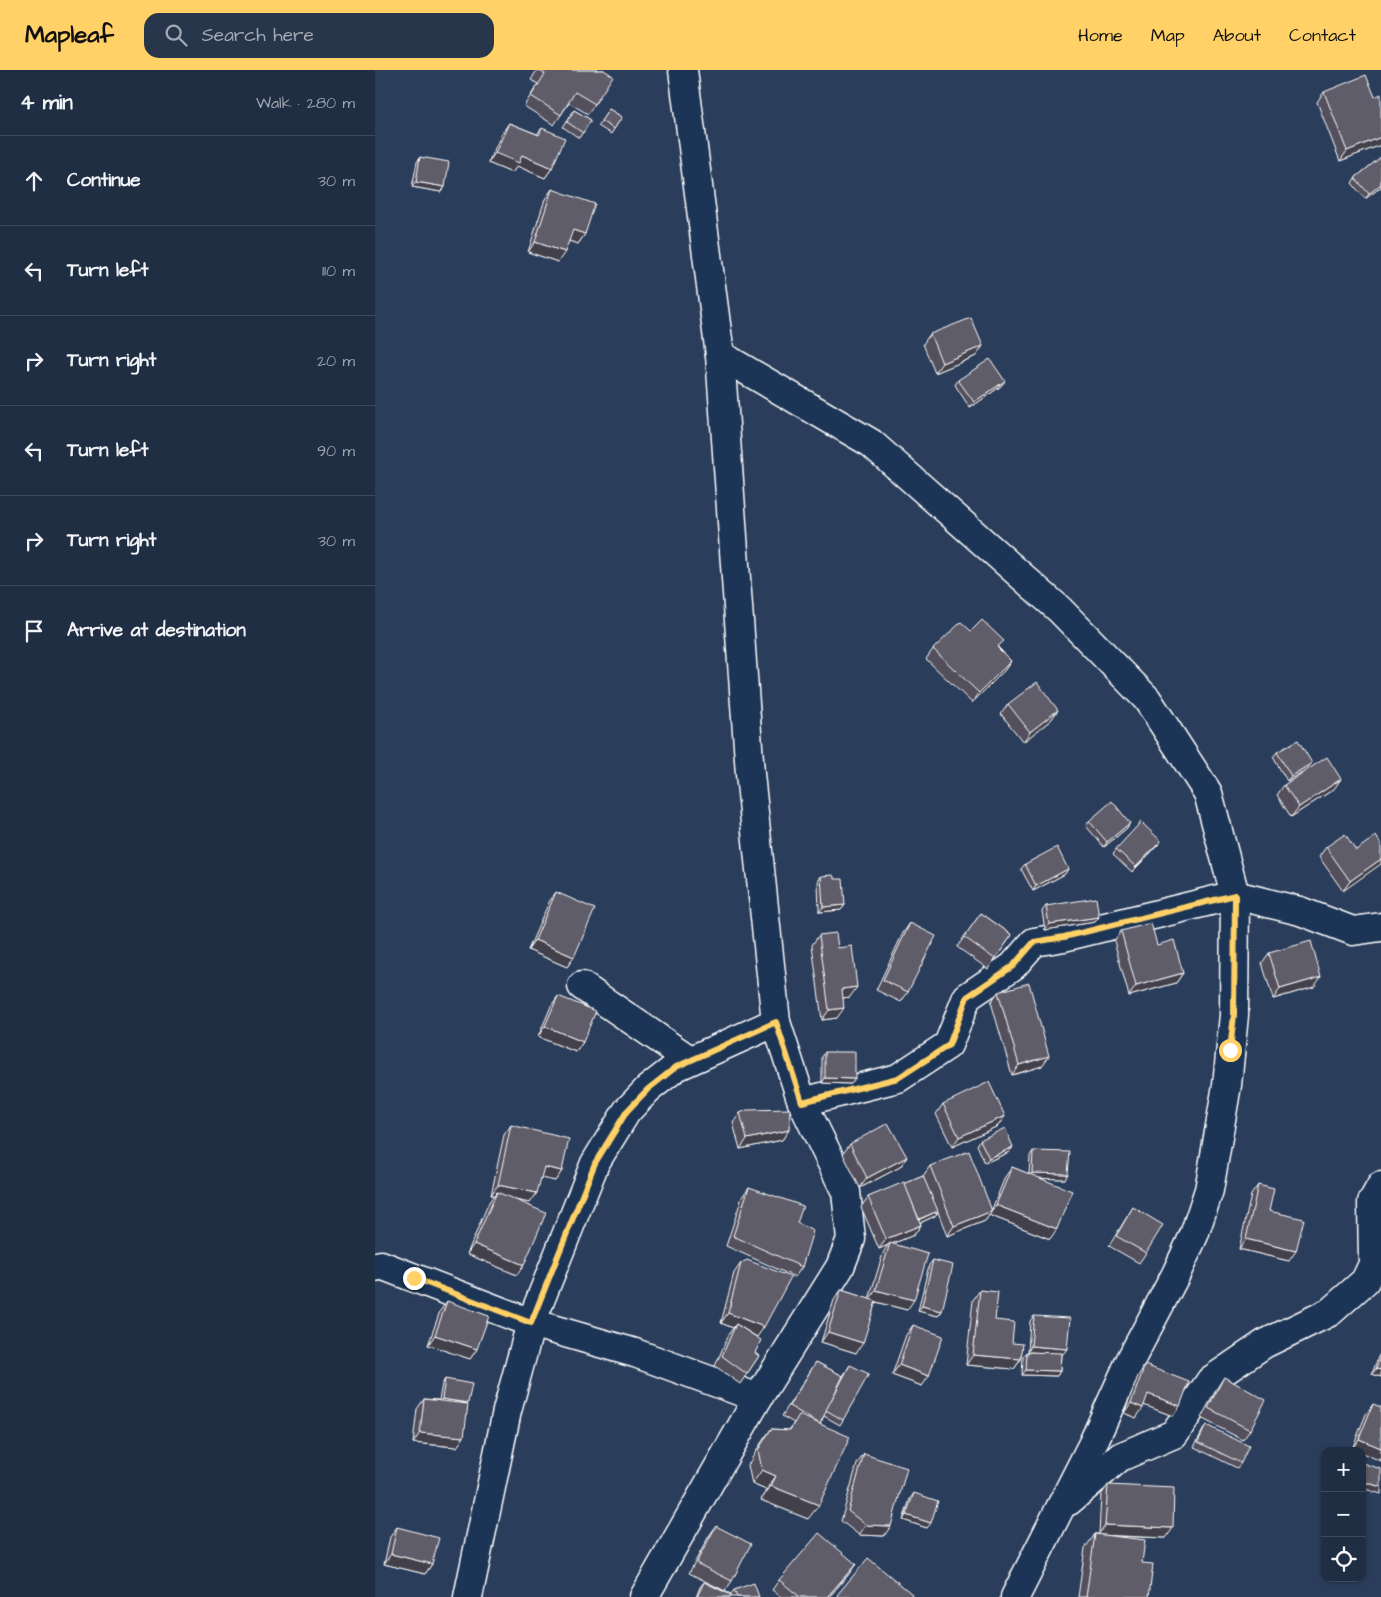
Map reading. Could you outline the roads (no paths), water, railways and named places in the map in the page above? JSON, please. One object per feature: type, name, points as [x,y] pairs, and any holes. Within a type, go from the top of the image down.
[{"type":"street","points":[[644,1597],[758,1398],[840,1267],[851,1239],[846,1192],[802,1102],[776,1022],[750,774],[720,355],[683,70]]},
{"type":"street","points":[[720,355],[871,443],[1060,610],[1147,698],[1208,793],[1235,895],[1233,1023],[1227,1085],[1209,1190],[1194,1235],[1131,1359],[1093,1443],[1015,1597]]},
{"type":"street","points":[[802,1102],[898,1078],[949,1045],[967,997],[1013,966],[1034,942],[1064,937],[1235,895],[1300,911],[1353,931],[1381,926]]},
{"type":"street","points":[[582,986],[690,1060]]},
{"type":"street","points":[[468,1597],[507,1412],[531,1323],[595,1163],[627,1111],[648,1089],[676,1067],[776,1022]]},
{"type":"street","points":[[1058,1510],[1120,1457],[1174,1434],[1211,1380],[1264,1344],[1330,1312],[1365,1281],[1377,1266],[1372,1202],[1381,1186]]},
{"type":"street","points":[[375,1267],[381,1265],[531,1323],[635,1352],[758,1398]]}]
